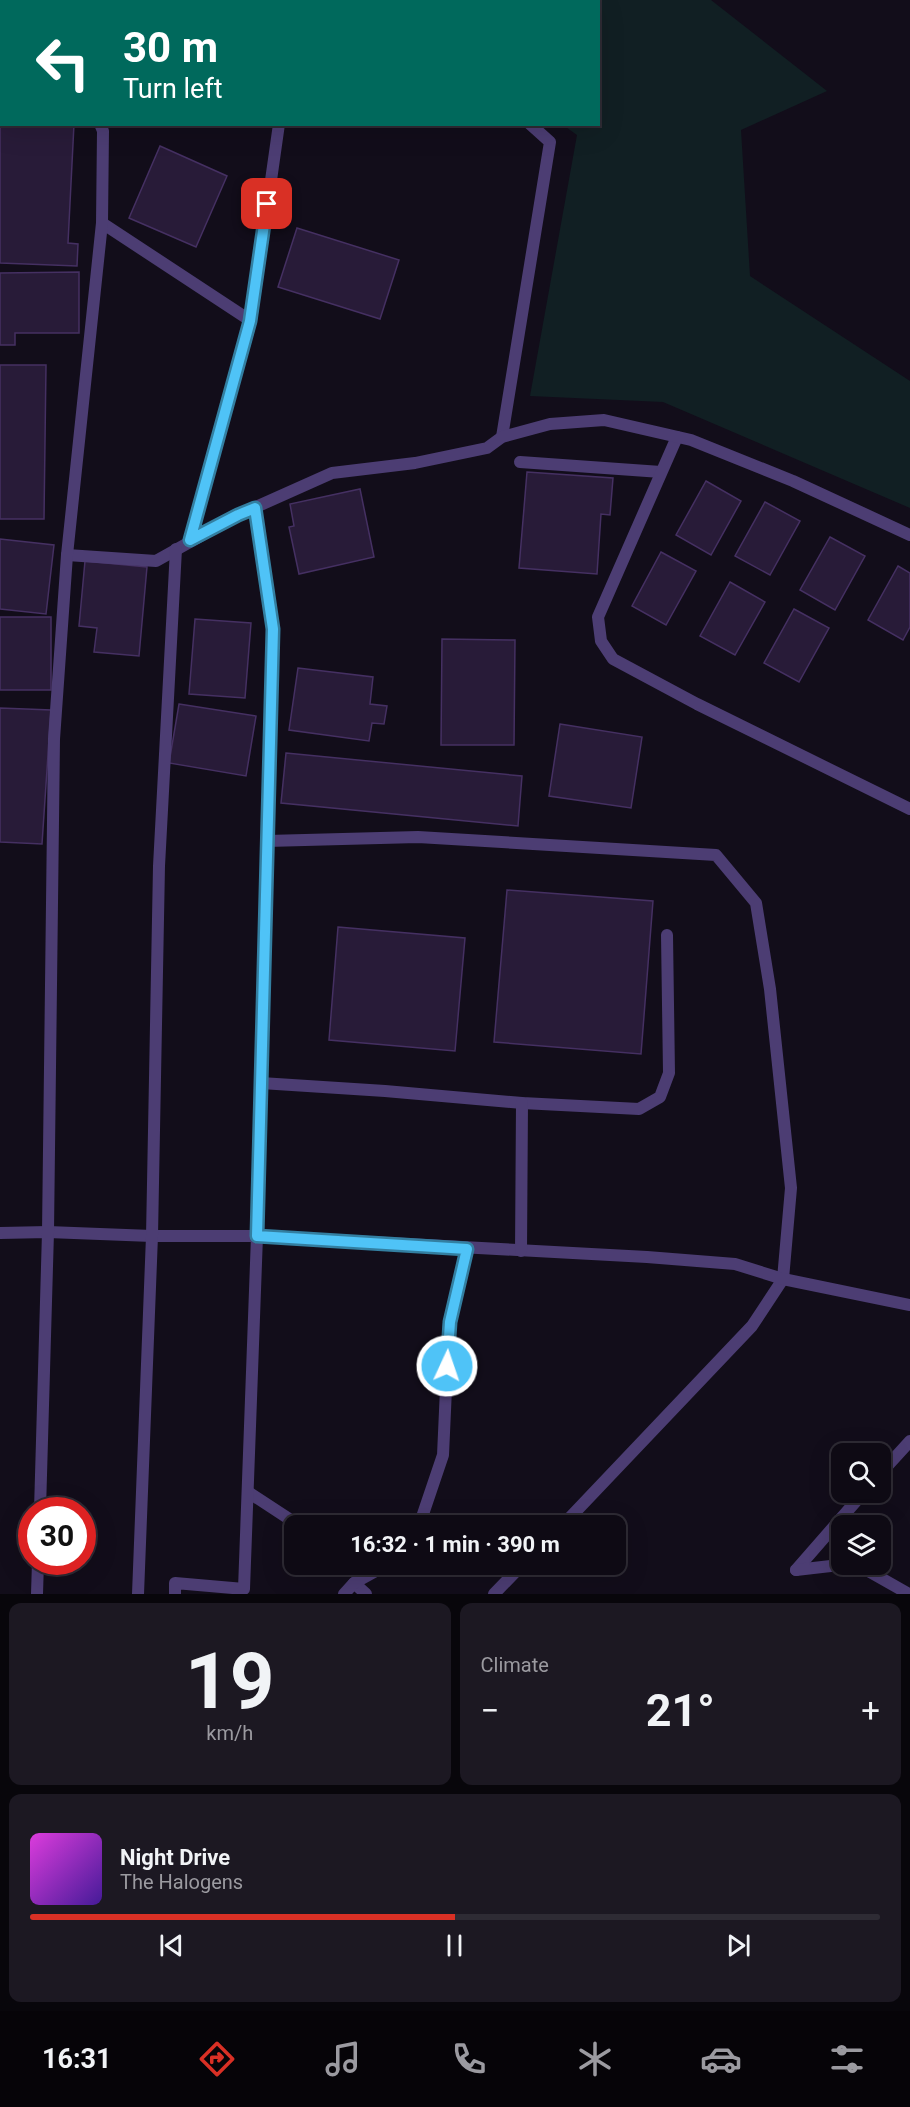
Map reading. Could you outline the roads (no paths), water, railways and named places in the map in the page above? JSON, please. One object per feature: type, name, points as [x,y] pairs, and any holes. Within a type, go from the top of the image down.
[{"type":"street","points":[[40,1497],[48,1232],[54,739],[67,555],[102,223],[103,131],[101,126]]},
{"type":"street","points":[[190,540],[250,321],[279,126]]},
{"type":"street","points":[[502,437],[550,142],[532,126]]},
{"type":"street","points":[[102,223],[250,321]]},
{"type":"street","points":[[67,555],[156,561],[238,515],[333,473],[415,463],[487,448],[502,437],[550,424],[604,420],[691,440],[793,481],[910,535]]},
{"type":"street","points":[[677,437],[598,617],[601,641],[613,659],[698,704],[910,809]]},
{"type":"street","points":[[520,462],[662,472]]},
{"type":"street","points":[[175,1594],[176,1583],[244,1589],[257,1236],[273,629],[255,508]]},
{"type":"street","points":[[138,1594],[152,1236],[159,866],[176,549]]},
{"type":"street","points":[[267,841],[418,837],[716,855],[756,903],[770,989],[791,1188],[783,1279],[752,1326],[572,1515]]},
{"type":"street","points":[[261,1083],[522,1103],[639,1109],[660,1097],[669,1073],[667,934]]},
{"type":"street","points":[[521,1251],[522,1103]]},
{"type":"street","points":[[0,1233],[257,1236],[647,1257],[735,1264],[783,1279],[910,1305]]},
{"type":"street","points":[[424,1515],[443,1455],[450,1322],[467,1249]]},
{"type":"street","points":[[891,1463],[909,1444]]},
{"type":"street","points":[[248,1492],[284,1516]]},
{"type":"street","points":[[844,1515],[854,1503]]},
{"type":"street","points":[[831,1530],[796,1570],[831,1566]]},
{"type":"street","points":[[38,1575],[38,1594]]},
{"type":"street","points":[[344,1594],[354,1583],[367,1575]]},
{"type":"street","points":[[494,1594],[512,1575]]},
{"type":"street","points":[[875,1575],[909,1594]]},
{"type":"street","points":[[354,1583],[366,1594]]}]
